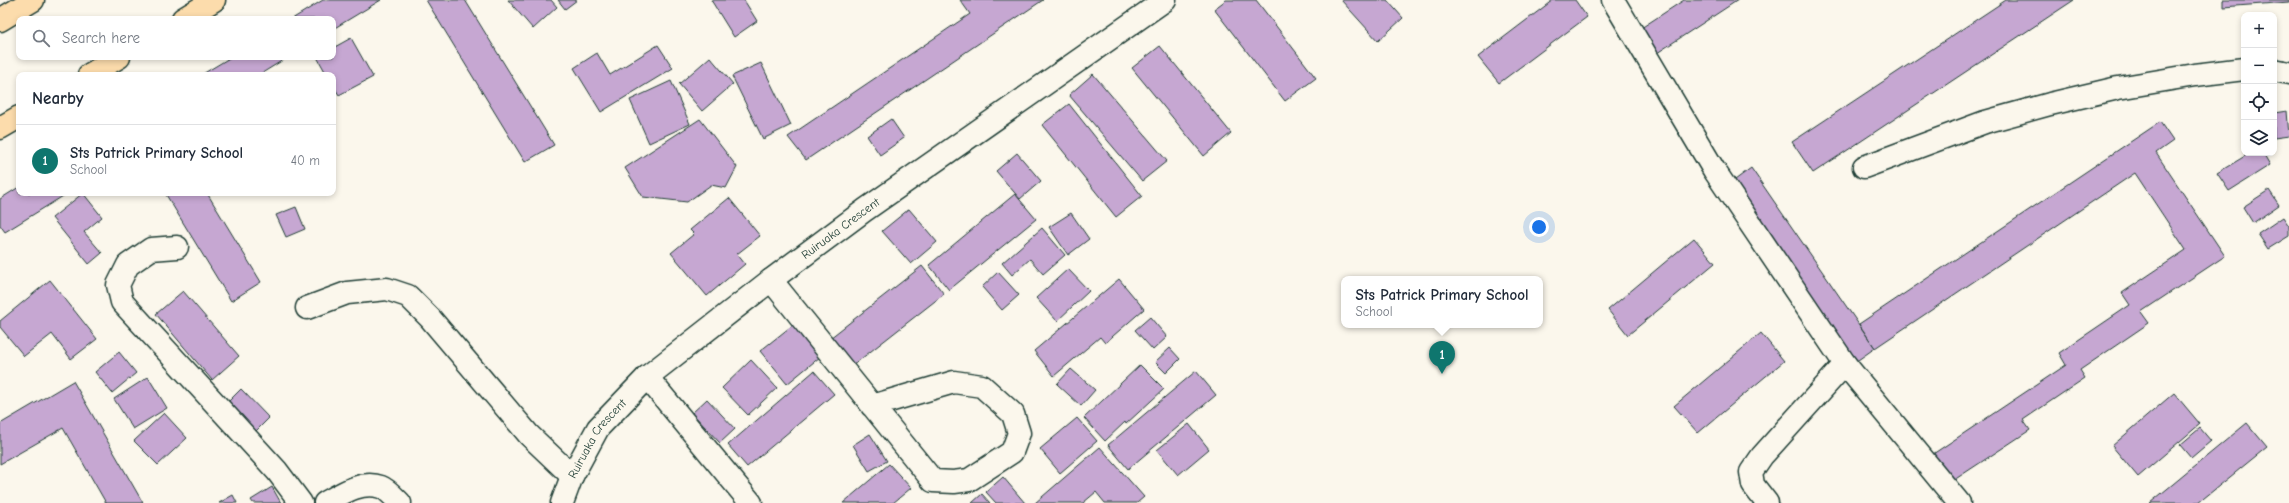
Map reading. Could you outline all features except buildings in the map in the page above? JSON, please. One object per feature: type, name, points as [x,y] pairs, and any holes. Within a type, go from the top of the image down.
[{"type":"main road","points":[[0,20],[33,0]]},
{"type":"main road","points":[[188,16],[214,0]]},
{"type":"main road","points":[[94,72],[114,60]]},
{"type":"main road","points":[[0,128],[16,119]]},
{"type":"street","name":"Ruiruaka Crescent","points":[[562,503],[572,476],[598,428],[647,377],[771,280],[865,210],[1165,0]]},
{"type":"street","points":[[1613,0],[1714,170],[1845,364],[1959,503]]},
{"type":"street","points":[[1864,167],[1985,122],[2050,104],[2125,87],[2195,75],[2241,69]]},
{"type":"street","points":[[2277,71],[2289,73]]},
{"type":"street","points":[[177,247],[151,250],[128,265],[118,285],[122,302],[277,471],[301,503]]},
{"type":"street","points":[[771,280],[872,406],[933,481],[969,480],[1012,452],[1018,433],[1013,414],[982,386],[954,382],[872,406]]},
{"type":"street","points":[[307,308],[354,293],[387,289],[408,296],[430,318],[529,435],[572,476]]},
{"type":"street","points":[[1767,503],[1753,485],[1751,472],[1762,456],[1845,364]]},
{"type":"street","points":[[647,377],[751,503]]},
{"type":"street","points":[[325,503],[348,490],[368,486],[382,487],[400,503]]},
{"type":"place","name":"Sts Patrick Primary School","points":[[1442,374]]}]
